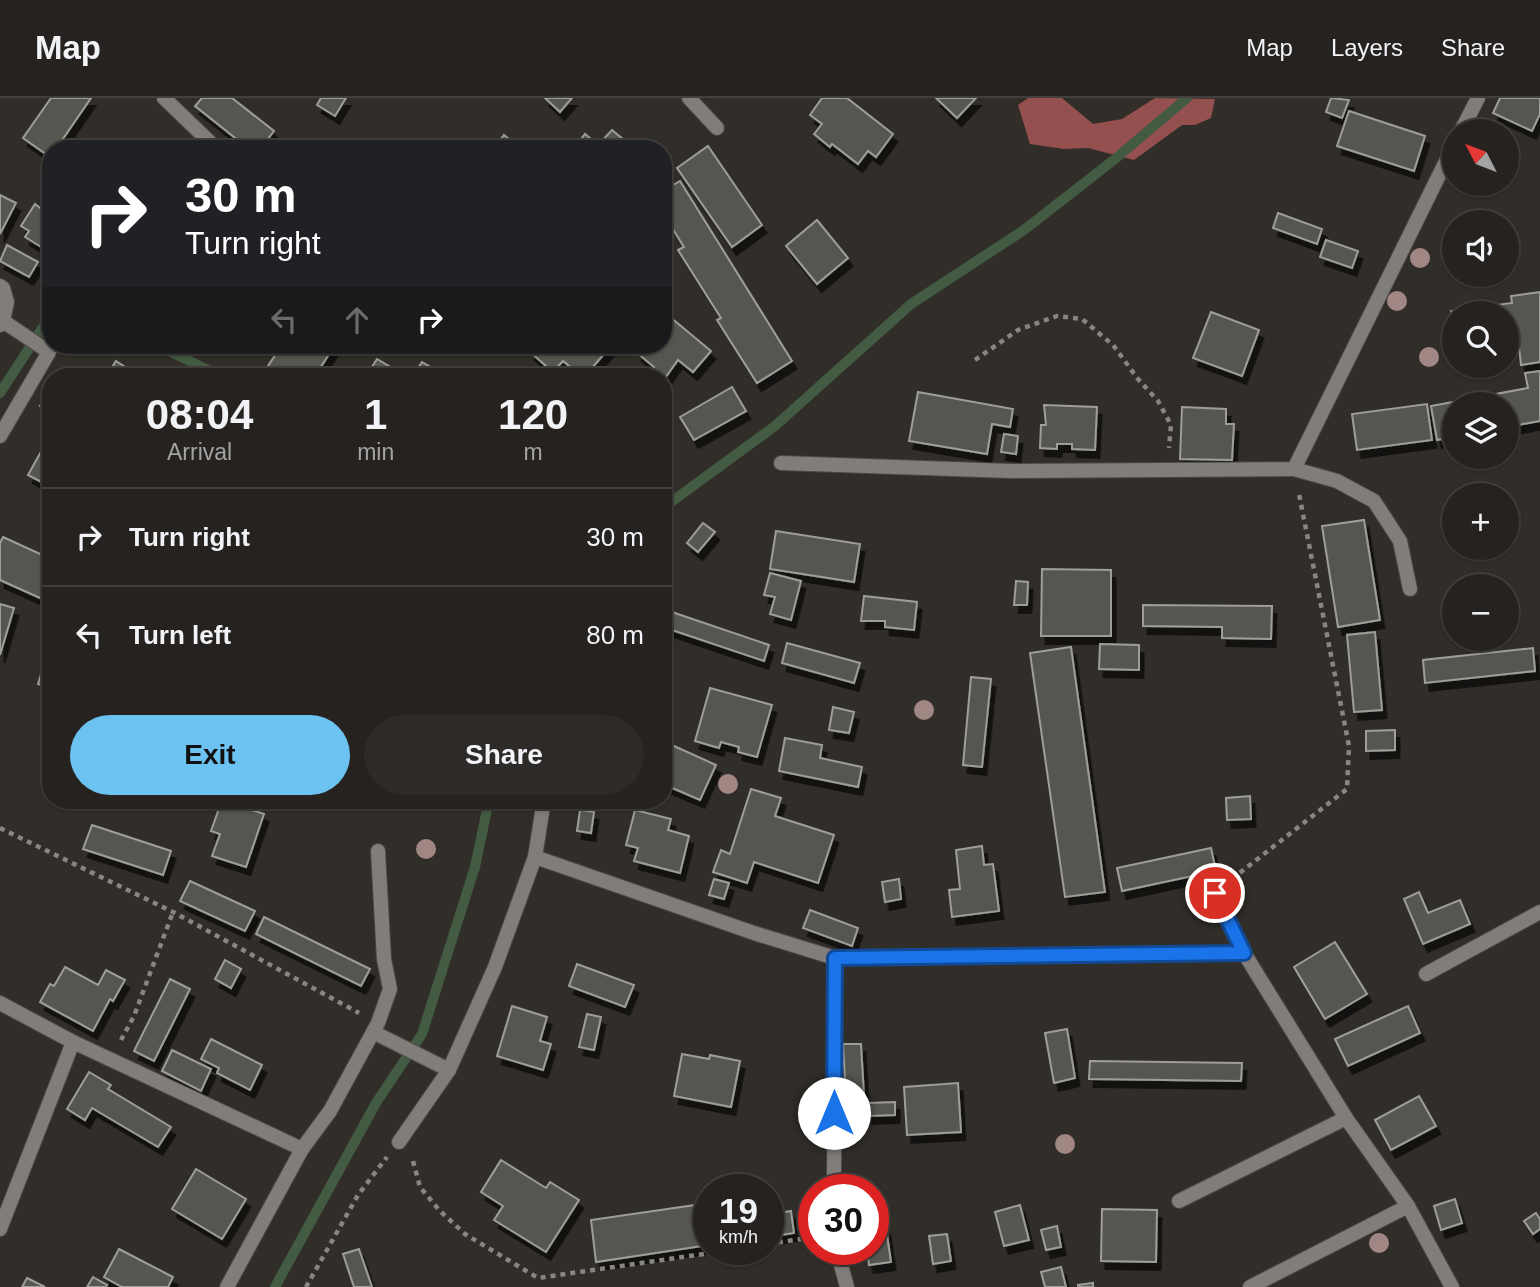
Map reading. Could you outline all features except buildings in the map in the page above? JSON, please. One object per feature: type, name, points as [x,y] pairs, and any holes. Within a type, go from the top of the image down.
[{"type":"street","points":[[164,98],[208,140]]},
{"type":"street","points":[[689,98],[717,128]]},
{"type":"street","points":[[1467,119],[1478,98]]},
{"type":"street","points":[[1294,469],[1442,169]]},
{"type":"street","points":[[0,286],[3,288],[6,302],[1,323],[42,346]]},
{"type":"street","points":[[0,436],[48,354]]},
{"type":"street","points":[[781,463],[1010,471],[1294,469],[1337,481],[1374,501],[1400,541],[1410,589]]},
{"type":"street","points":[[399,1142],[449,1070],[495,967],[535,856],[543,809]]},
{"type":"street","points":[[226,1287],[302,1149],[330,1111],[376,1027],[390,989],[384,959],[378,851]]},
{"type":"street","points":[[535,856],[754,933],[835,958],[1244,953]]},
{"type":"street","points":[[1215,893],[1244,953],[1346,1118],[1408,1206],[1452,1287]]},
{"type":"street","points":[[1426,974],[1540,912]]},
{"type":"street","points":[[834,1174],[835,958]]},
{"type":"street","points":[[0,1003],[73,1042],[302,1149]]},
{"type":"street","points":[[376,1027],[392,1040],[449,1070]]},
{"type":"street","points":[[0,1228],[73,1042]]},
{"type":"street","points":[[1179,1201],[1346,1118]]},
{"type":"street","points":[[1250,1287],[1408,1206]]},
{"type":"street","points":[[841,1265],[847,1287]]},
{"type":"path","points":[[975,360],[1018,330],[1057,316],[1082,319],[1113,345],[1158,401],[1171,425],[1168,470]]},
{"type":"path","points":[[1215,893],[1347,789],[1349,746],[1294,469]]},
{"type":"path","points":[[0,828],[173,912],[376,1027]]},
{"type":"path","points":[[111,1060],[134,1016],[173,912]]},
{"type":"path","points":[[306,1287],[358,1195],[399,1142],[412,1158],[421,1187],[440,1211],[465,1234],[538,1278],[693,1256]]},
{"type":"shaded area","points":[[1028,98],[1062,98],[1093,124],[1122,119],[1155,98],[1215,99],[1211,118],[1195,125],[1182,125],[1134,160],[1088,148],[1064,149],[1030,144],[1018,105]]},
{"type":"waterway","points":[[672,501],[775,426],[911,304],[1024,230],[1187,98]]},
{"type":"waterway","points":[[0,393],[42,329]]},
{"type":"waterway","points":[[175,354],[204,368]]},
{"type":"waterway","points":[[275,1287],[376,1103],[422,1034],[475,867],[487,809]]},
{"type":"route","points":[[834,1113],[835,958],[1244,953],[1215,893]]}]
